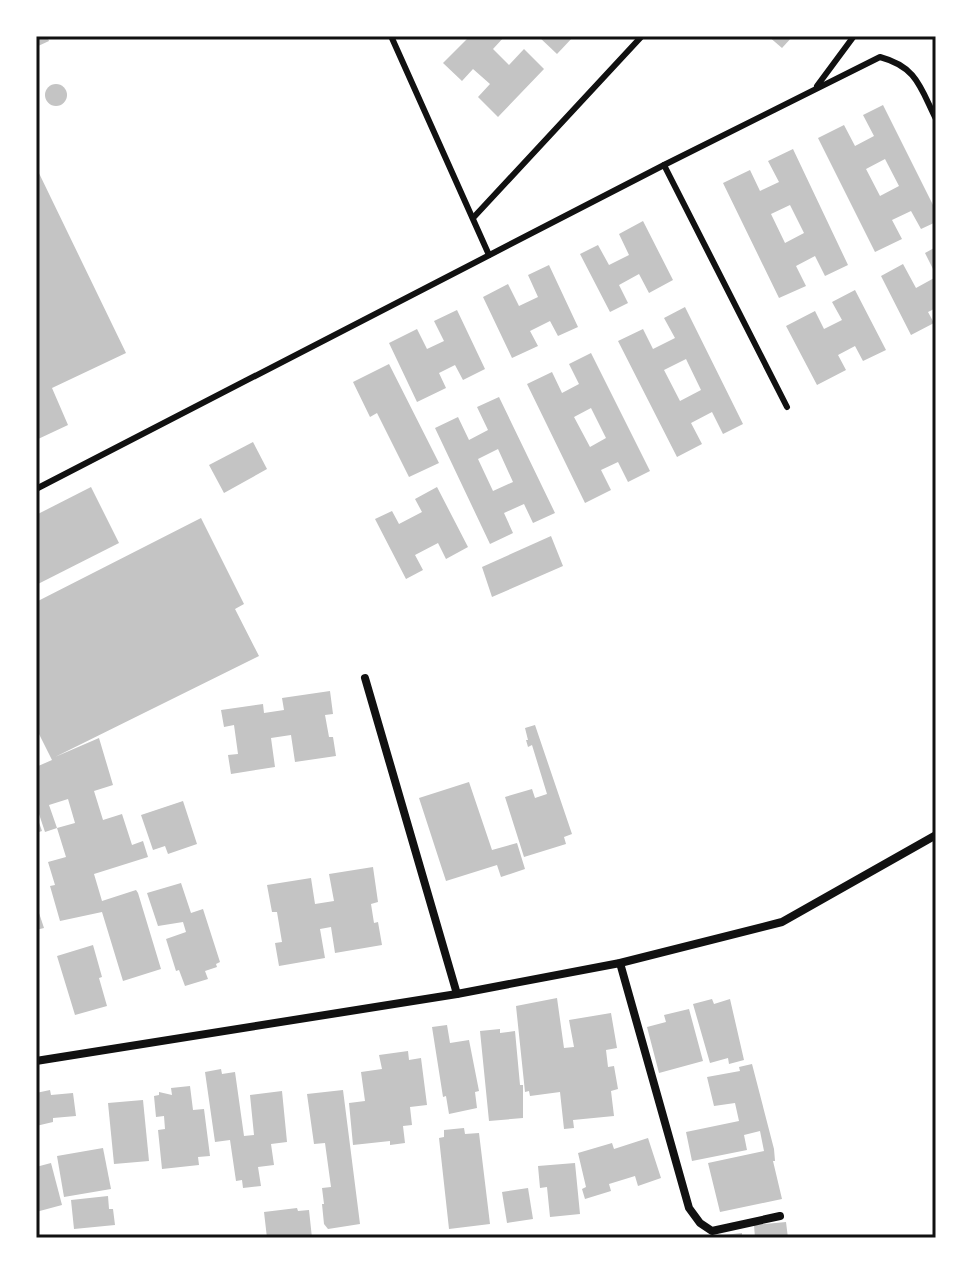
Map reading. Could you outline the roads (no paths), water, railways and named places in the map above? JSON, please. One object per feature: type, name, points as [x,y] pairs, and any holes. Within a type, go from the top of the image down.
[{"type":"street","points":[[365,678],[457,994]]},
{"type":"street","points":[[36,1061],[457,994],[620,963],[782,922],[936,835]]},
{"type":"street","points":[[620,963],[689,1208],[700,1223],[712,1231],[780,1216]]},
{"type":"lane","points":[[391,36],[489,255]]},
{"type":"lane","points":[[473,218],[642,36]]},
{"type":"lane","points":[[815,89],[854,36]]},
{"type":"lane","points":[[36,489],[880,57],[899,62],[916,77],[936,119]]},
{"type":"lane","points":[[664,165],[787,407]]}]
